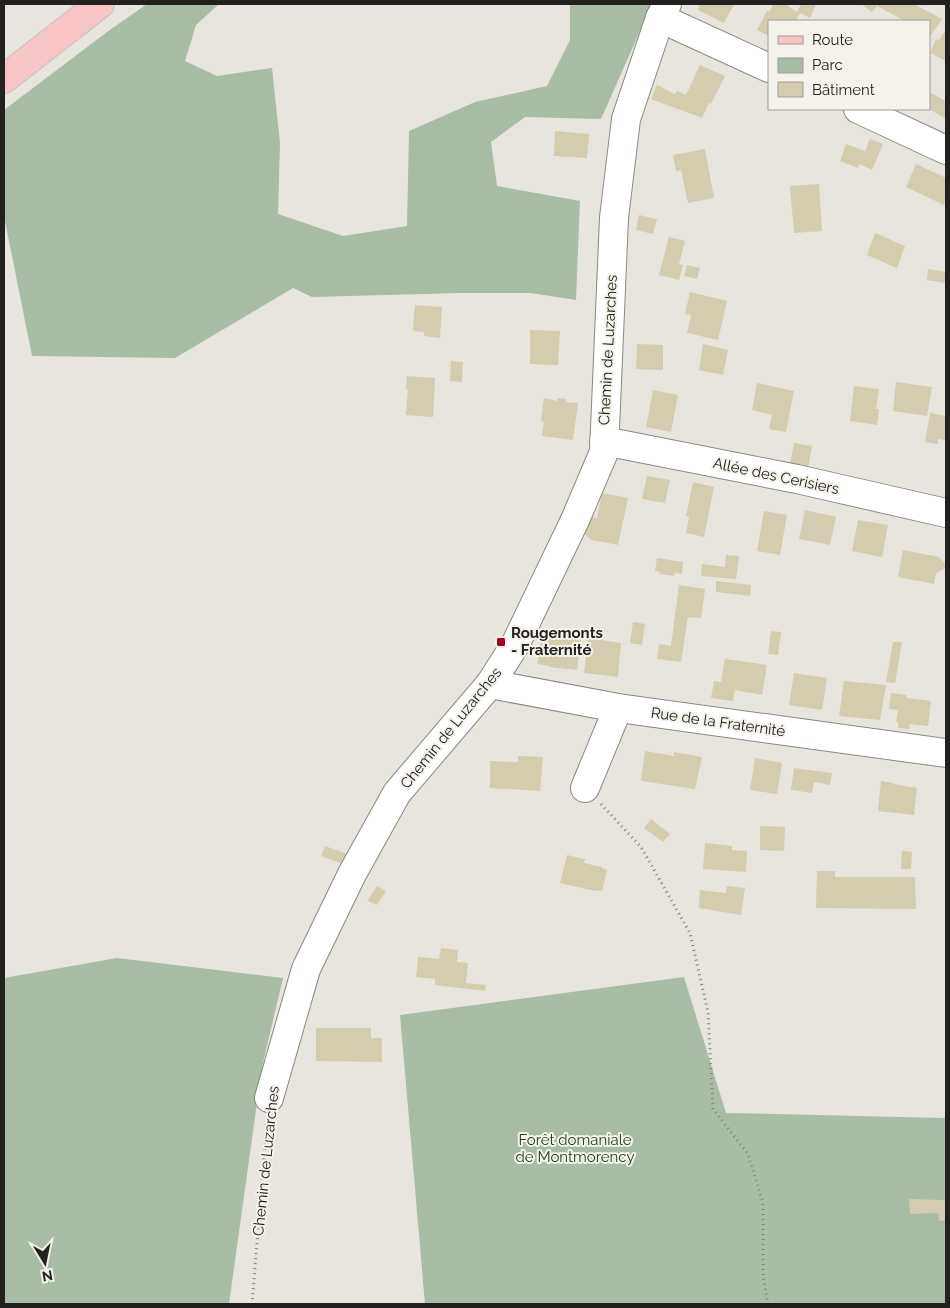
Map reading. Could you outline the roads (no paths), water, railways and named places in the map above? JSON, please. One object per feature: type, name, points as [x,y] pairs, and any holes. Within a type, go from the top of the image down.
[{"type":"main road","points":[[4,79],[100,4]]},
{"type":"street","points":[[663,11],[768,67]]},
{"type":"street","name":"Chemin de Luzarches","points":[[270,1098],[306,969],[352,874],[397,793],[490,684],[515,645],[575,520],[604,452],[614,218],[626,119],[663,11]]},
{"type":"street","points":[[860,110],[946,150]]},
{"type":"street","name":"Allée des Cerisiers","points":[[604,441],[797,479],[946,513]]},
{"type":"street","name":"Rue de la Fraternité","points":[[490,684],[618,708],[946,753]]},
{"type":"street","points":[[585,788],[618,708]]},
{"type":"place","name":"Rougemonts - Fraternité","points":[[501,642]]},
{"type":"park label","name":"Forêt domaniale de Montmorency","points":[[575,1148]]}]
